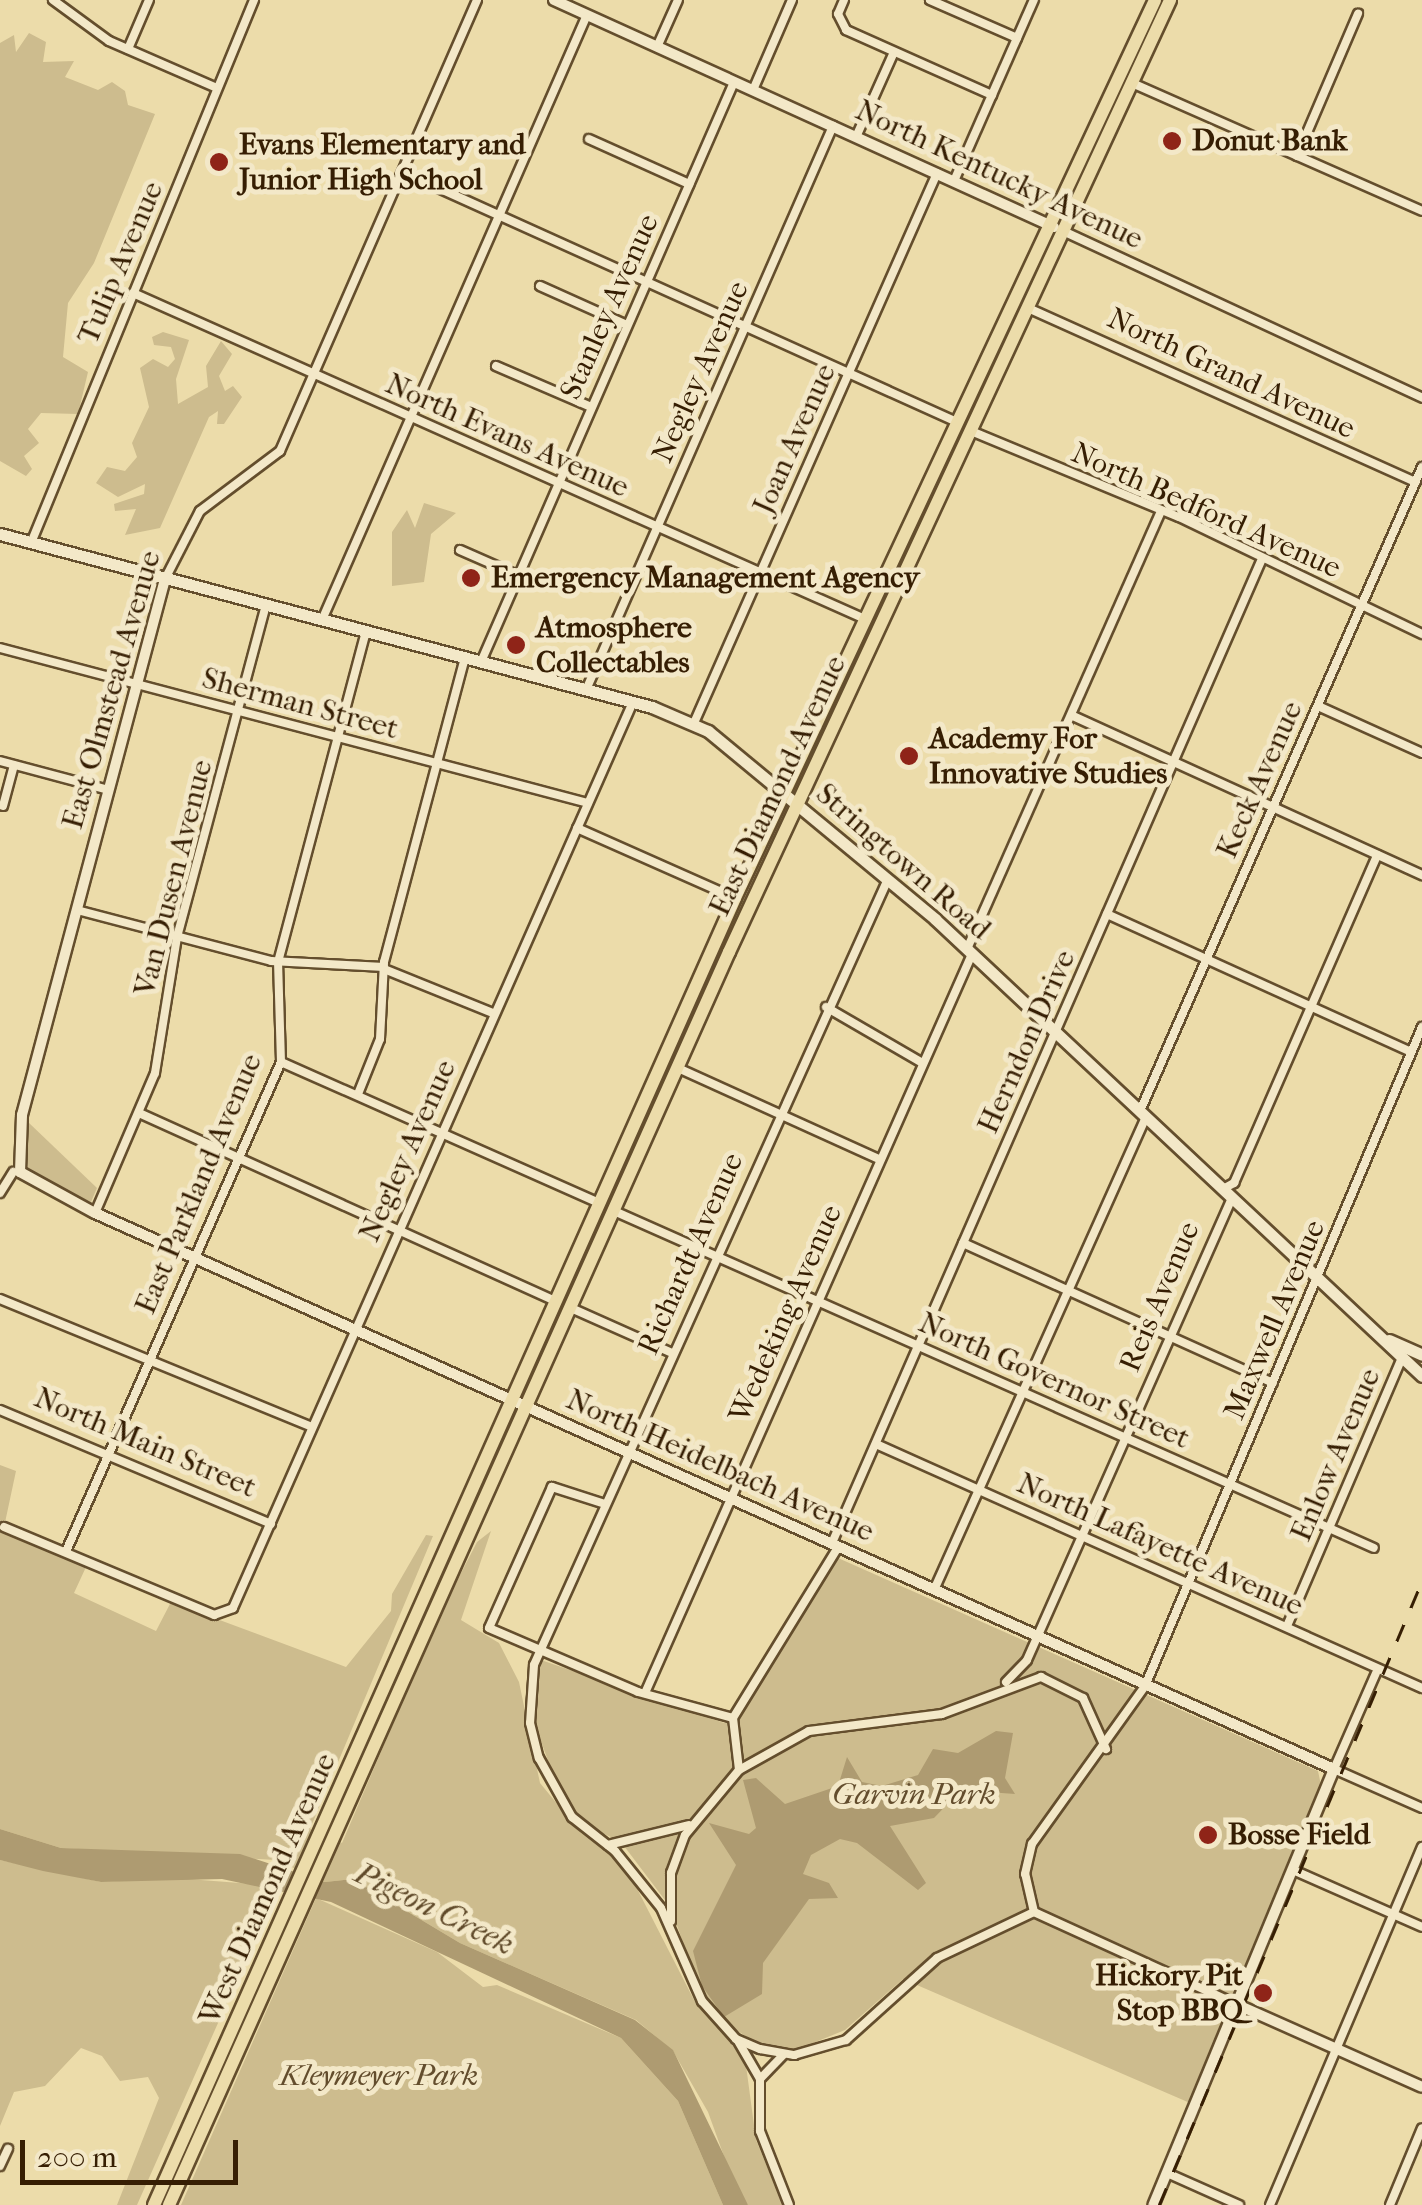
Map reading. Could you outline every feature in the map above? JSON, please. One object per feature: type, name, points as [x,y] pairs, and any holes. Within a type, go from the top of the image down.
[{"type":"main road","name":"East Diamond Avenue","points":[[434,1595],[511,1400],[735,898],[1155,0]]},
{"type":"main road","name":"East Diamond Avenue","points":[[434,1595],[527,1407],[798,804],[1170,0]]},
{"type":"main road","name":"Stringtown Road","points":[[0,534],[633,702],[694,723],[888,879],[1422,1376]]},
{"type":"main road","points":[[1380,1336],[1422,1355]]},
{"type":"main road","name":"West Diamond Avenue","points":[[168,2205],[277,1946],[434,1595]]},
{"type":"main road","name":"West Diamond Avenue","points":[[154,2205],[277,1946]]},
{"type":"street","points":[[54,0],[128,49],[217,88]]},
{"type":"street","points":[[128,49],[149,0]]},
{"type":"street","name":"Tulip Avenue","points":[[31,543],[254,0]]},
{"type":"street","name":"East Olmstead Avenue","points":[[0,1193],[17,1172],[22,1115],[165,579],[200,511],[280,451],[477,0]]},
{"type":"street","name":"North Kentucky Avenue","points":[[554,0],[1422,398]]},
{"type":"street","points":[[657,47],[678,0]]},
{"type":"street","points":[[753,90],[792,0]]},
{"type":"street","points":[[844,0],[839,11],[846,30],[992,96]]},
{"type":"street","points":[[930,0],[1017,38]]},
{"type":"street","points":[[954,181],[1034,0]]},
{"type":"street","points":[[1297,156],[1358,14]]},
{"type":"street","points":[[322,620],[587,15]]},
{"type":"street","points":[[856,137],[894,52]]},
{"type":"street","name":"Stanley Avenue","points":[[480,662],[734,82]]},
{"type":"street","points":[[1132,82],[1422,211]]},
{"type":"street","name":"Negley Avenue","points":[[586,690],[833,126]]},
{"type":"street","points":[[589,138],[689,184]]},
{"type":"street","points":[[404,172],[957,422]]},
{"type":"street","name":"Joan Avenue","points":[[694,723],[937,174]]},
{"type":"street","points":[[540,286],[626,325]]},
{"type":"street","name":"North Evans Avenue","points":[[133,293],[864,619]]},
{"type":"street","name":"North Grand Avenue","points":[[1027,307],[1416,482]]},
{"type":"street","points":[[496,366],[591,408]]},
{"type":"street","name":"North Bedford Avenue","points":[[971,431],[1262,558],[1422,634]]},
{"type":"street","name":"Keck Avenue","points":[[934,1590],[1069,1290],[1207,959],[1422,468]]},
{"type":"street","name":"Wedeking Avenue","points":[[645,1693],[1160,514]]},
{"type":"street","points":[[460,550],[517,575]]},
{"type":"street","name":"Herndon Drive","points":[[732,1718],[836,1545],[918,1346],[1262,558]]},
{"type":"street","name":"Van Dusen Avenue","points":[[96,1213],[154,1073],[177,937],[266,606]]},
{"type":"street","name":"East Parkland Avenue","points":[[67,1548],[281,1062],[278,962],[366,632]]},
{"type":"street","name":"Sherman Street","points":[[0,648],[588,803]]},
{"type":"street","points":[[358,1094],[380,1039],[384,968],[465,658]]},
{"type":"street","name":"Negley Avenue","points":[[67,1548],[224,1615],[270,1524],[633,702]]},
{"type":"street","points":[[1318,706],[1422,754]]},
{"type":"street","points":[[1073,716],[1422,876]]},
{"type":"street","points":[[0,761],[108,790]]},
{"type":"street","points":[[3,806],[14,766]]},
{"type":"street","points":[[577,828],[735,898]]},
{"type":"street","name":"Reis Avenue","points":[[1027,1660],[1376,855]]},
{"type":"street","name":"Richardt Avenue","points":[[671,1926],[608,1845],[572,1817],[539,1758],[530,1692],[540,1652],[605,1504],[826,1007],[888,879]]},
{"type":"street","points":[[77,910],[278,962],[384,968],[493,1014]]},
{"type":"street","points":[[1107,914],[1411,1052]]},
{"type":"street","points":[[826,1007],[921,1062]]},
{"type":"street","name":"Maxwell Avenue","points":[[1034,1912],[1025,1874],[1032,1844],[1106,1749],[1145,1686],[1422,1026]]},
{"type":"street","points":[[281,1062],[599,1203]]},
{"type":"street","points":[[678,1068],[879,1159]]},
{"type":"street","points":[[139,1113],[556,1300]]},
{"type":"street","name":"North Heidelbach Avenue","points":[[0,1168],[17,1172],[96,1213],[1422,1808]]},
{"type":"street","name":"North Governor Street","points":[[614,1210],[1374,1548]]},
{"type":"street","points":[[963,1243],[1273,1383]]},
{"type":"street","points":[[0,1299],[152,1356],[312,1427]]},
{"type":"street","points":[[571,1308],[672,1353]]},
{"type":"street","name":"Enlow Avenue","points":[[1287,1626],[1402,1358]]},
{"type":"street","name":"North Main Street","points":[[0,1410],[270,1524]]},
{"type":"street","name":"North Lafayette Avenue","points":[[876,1444],[1287,1626],[1376,1674],[1422,1688]]},
{"type":"street","points":[[605,1504],[552,1487],[489,1628],[645,1693],[732,1718],[741,1746],[739,1770]]},
{"type":"street","points":[[4,1526],[67,1548]]},
{"type":"street","points":[[999,1687],[1027,1660],[1041,1677]]},
{"type":"street","points":[[1153,2205],[1376,1674]]},
{"type":"street","points":[[789,2205],[760,2131],[760,2078],[736,2039],[695,1990],[671,1926],[671,1873],[693,1824],[739,1770],[765,1752],[834,1723],[942,1714],[999,1687],[1041,1677],[1062,1681],[1083,1698],[1106,1749]]},
{"type":"street","points":[[741,1746],[765,1752]]},
{"type":"street","points":[[608,1845],[693,1824]]},
{"type":"street","points":[[1270,2205],[1422,1846]]},
{"type":"street","points":[[1293,1870],[1422,1927]]},
{"type":"street","points":[[760,2078],[783,2055],[846,2040],[937,1958],[1034,1912],[1422,2087]]},
{"type":"street","points":[[736,2039],[783,2055]]},
{"type":"street","points":[[1390,2205],[1422,2128]]},
{"type":"street","points":[[0,2166],[8,2149]]},
{"type":"street","points":[[1167,2173],[1240,2205]]},
{"type":"green space","points":[[29,33],[46,42],[43,62],[74,61],[65,77],[98,90],[112,82],[125,91],[128,105],[155,114],[94,263],[68,303],[63,357],[88,372],[78,414],[41,413],[28,429],[39,443],[24,456],[32,469],[26,476],[0,461],[0,43],[14,35],[16,52]]},
{"type":"green space","points":[[163,332],[189,340],[176,379],[178,404],[208,387],[206,366],[221,341],[232,354],[219,376],[225,391],[233,386],[242,397],[224,424],[217,424],[218,411],[209,417],[160,528],[125,535],[136,509],[115,511],[114,504],[144,494],[145,484],[118,497],[96,483],[107,467],[125,471],[137,457],[132,443],[149,407],[140,368],[153,359],[168,367],[175,359],[171,347],[154,345],[152,337]]},
{"type":"green space","points":[[424,503],[456,513],[431,534],[424,582],[392,586],[392,532],[407,510],[415,528]]},
{"type":"green space","points":[[28,1122],[97,1188],[91,1202],[28,1173],[21,1145]]},
{"type":"green space","points":[[0,1465],[16,1471],[3,1532],[86,1567],[74,1593],[156,1631],[171,1602],[346,1667],[391,1611],[392,1594],[426,1535],[433,1536],[310,1829],[342,1843],[440,1614],[477,1542],[491,1531],[461,1620],[499,1643],[519,1682],[540,1783],[581,1833],[627,1869],[694,2000],[745,2058],[756,2140],[783,2205],[748,2205],[737,2192],[708,2112],[673,2051],[636,2020],[460,1943],[353,1879],[325,1882],[276,1860],[61,1848],[0,1829]]},
{"type":"green space","name":"Garvin Park","points":[[838,1558],[1318,1771],[1322,1790],[1190,2103],[903,1979],[845,2030],[796,2050],[757,2044],[719,2018],[699,1989],[671,1908],[621,1842],[588,1826],[562,1799],[534,1722],[541,1660],[724,1723],[741,1716],[776,1645]]},
{"type":"green space","points":[[0,1860],[101,1882],[175,1878],[279,1886],[137,2205],[117,2205],[159,2098],[148,2077],[120,2081],[102,2056],[81,2048],[45,2086],[14,2092],[0,2126]]},
{"type":"green space","name":"Kleymeyer Park","points":[[316,1898],[437,1952],[483,1987],[497,1985],[621,2038],[678,2101],[723,2205],[181,2205]]},
{"type":"shaded area","points":[[996,1731],[1013,1733],[1005,1778],[1015,1794],[961,1790],[934,1818],[890,1826],[926,1883],[918,1890],[857,1843],[840,1839],[811,1855],[803,1874],[829,1883],[838,1898],[809,1899],[763,1963],[762,1994],[724,2017],[702,1986],[693,1951],[736,1865],[709,1823],[749,1834],[756,1828],[743,1780],[756,1778],[785,1804],[838,1786],[847,1757],[862,1782],[882,1786],[918,1775],[933,1749],[958,1753]]},
{"type":"shaded area","points":[[0,1829],[61,1848],[240,1854],[325,1882],[353,1879],[460,1943],[635,2020],[673,2050],[748,2205],[723,2205],[678,2101],[621,2038],[331,1902],[222,1879],[101,1882],[43,1871],[0,1860]]},
{"type":"railway","points":[[1159,2205],[1422,1581]]},
{"type":"place","name":"Donut Bank","points":[[1172,141]]},
{"type":"place","name":"Evans Elementary and Junior High School","points":[[219,162]]},
{"type":"place","name":"Emergency Management Agency","points":[[471,578]]},
{"type":"place","name":"Atmosphere Collectables","points":[[516,645]]},
{"type":"place","name":"Academy For Innovative Studies","points":[[909,756]]},
{"type":"place","name":"Bosse Field","points":[[1208,1835]]},
{"type":"place","name":"Hickory Pit Stop BBQ","points":[[1263,1993]]},
{"type":"water label","name":"Pigeon Creek","points":[[434,1909]]}]
